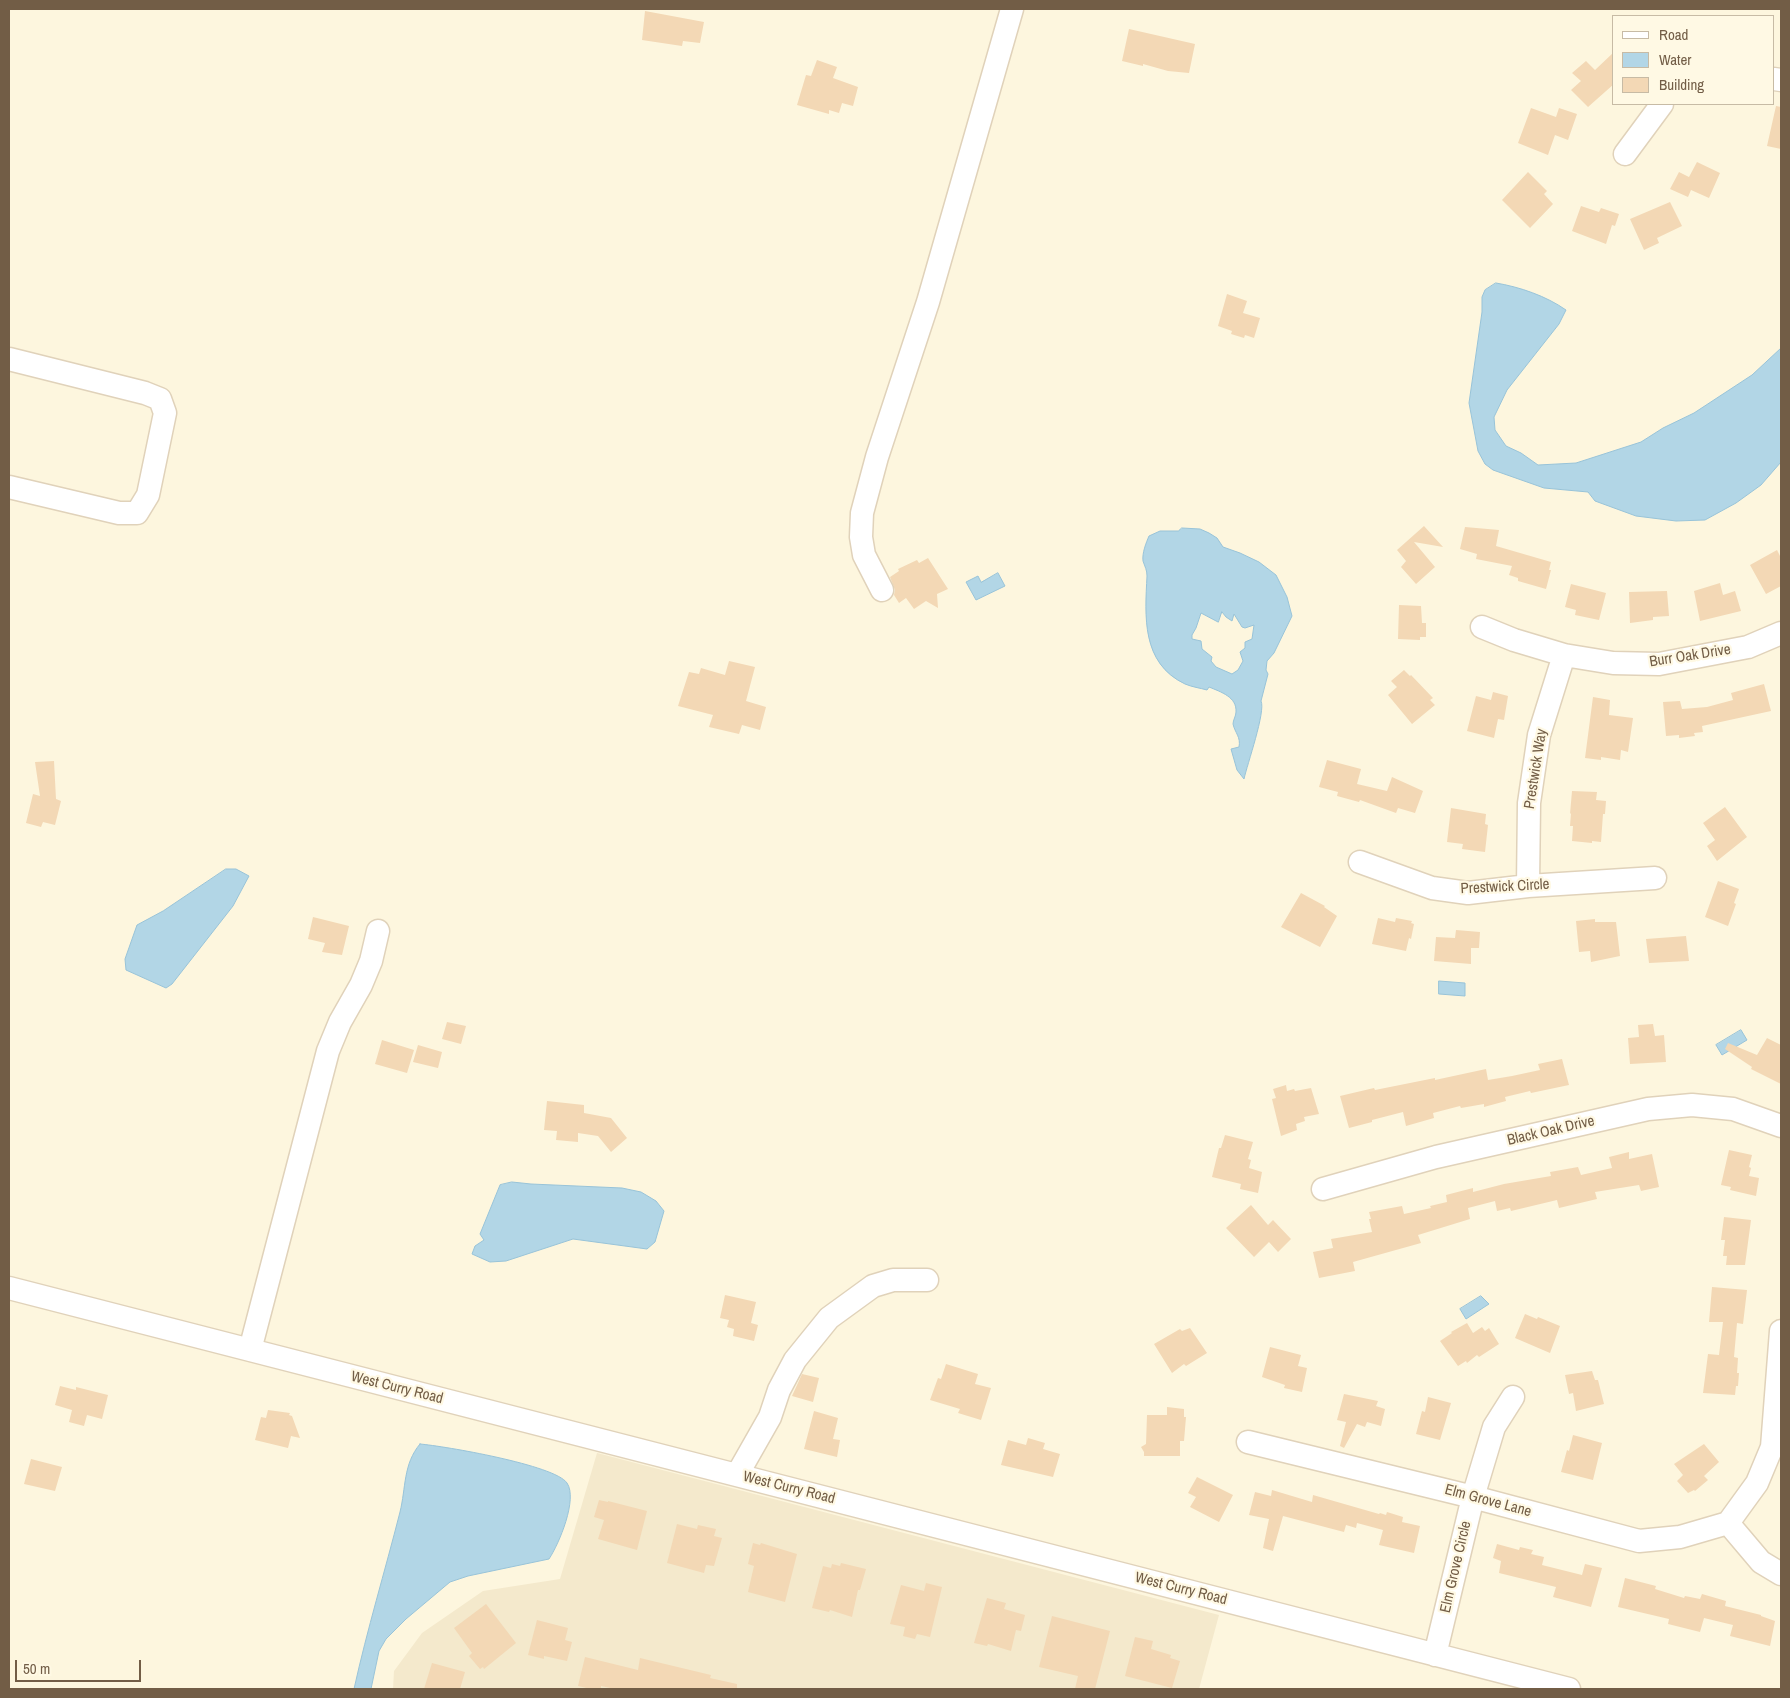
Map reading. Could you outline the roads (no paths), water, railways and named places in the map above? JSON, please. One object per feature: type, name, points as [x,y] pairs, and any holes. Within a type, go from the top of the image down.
[{"type":"street","points":[[882,590],[864,555],[861,537],[862,513],[877,458],[928,302],[1012,9]]},
{"type":"street","points":[[1625,154],[1661,105]]},
{"type":"street","points":[[9,358],[146,392],[160,399],[165,413],[148,495],[137,514],[119,513],[9,487]]},
{"type":"street","name":"Burr Oak Drive","points":[[1482,627],[1514,640],[1564,655],[1613,663],[1659,664],[1748,647],[1781,634]]},
{"type":"street","name":"Prestwick Way","points":[[1528,886],[1529,803],[1539,735],[1564,655]]},
{"type":"street","name":"Prestwick Circle","points":[[1360,862],[1432,888],[1468,892],[1654,878]]},
{"type":"street","points":[[250,1350],[328,1051],[340,1022],[365,977],[378,931]]},
{"type":"street","name":"Black Oak Drive","points":[[1323,1189],[1436,1157],[1648,1109],[1692,1105],[1734,1109],[1781,1126]]},
{"type":"street","points":[[737,1475],[770,1417],[779,1390],[795,1360],[830,1318],[873,1286],[893,1280],[927,1280]]},
{"type":"street","name":"West Curry Road","points":[[9,1288],[1569,1689]]},
{"type":"street","points":[[1781,1333],[1772,1447],[1758,1483],[1728,1523],[1761,1562],[1781,1574]]},
{"type":"street","name":"Elm Grove Circle","points":[[1435,1655],[1473,1496],[1494,1427],[1513,1397]]},
{"type":"street","name":"Elm Grove Lane","points":[[1248,1442],[1473,1496],[1639,1541],[1680,1537],[1728,1523]]},
{"type":"water","points":[[1496,283],[1532,293],[1550,300],[1566,310],[1559,324],[1507,390],[1494,417],[1495,430],[1506,446],[1521,453],[1538,465],[1576,463],[1641,442],[1663,428],[1694,413],[1752,375],[1781,348],[1781,462],[1761,485],[1736,503],[1705,520],[1676,521],[1636,516],[1595,501],[1588,492],[1544,488],[1493,470],[1485,464],[1478,451],[1469,403],[1482,312],[1482,297],[1485,290]]},
{"type":"water","points":[[1182,528],[1200,529],[1217,538],[1223,547],[1259,562],[1276,575],[1287,597],[1292,616],[1274,653],[1267,661],[1266,670],[1268,674],[1261,701],[1261,715],[1244,779],[1237,770],[1231,749],[1239,747],[1239,738],[1233,724],[1236,712],[1234,702],[1227,696],[1209,687],[1207,690],[1188,685],[1171,675],[1160,664],[1153,651],[1149,637],[1146,607],[1147,574],[1143,561],[1144,548],[1149,536],[1160,531],[1178,531]],"holes":[[[1222,612],[1232,621],[1234,614],[1242,627],[1245,628],[1254,625],[1252,639],[1245,642],[1245,648],[1240,652],[1243,661],[1238,670],[1232,674],[1216,667],[1211,661],[1212,657],[1202,649],[1201,641],[1192,639],[1201,613],[1218,622]]]},
{"type":"water","points":[[998,573],[1005,586],[976,600],[966,582],[978,576],[981,582]]},
{"type":"water","points":[[226,869],[236,869],[249,876],[233,906],[172,984],[166,988],[126,970],[125,959],[137,925],[163,911]]},
{"type":"water","points":[[1439,981],[1465,983],[1465,996],[1439,994]]},
{"type":"water","points":[[1741,1030],[1747,1040],[1722,1055],[1716,1045]]},
{"type":"water","points":[[512,1182],[622,1188],[641,1192],[656,1201],[664,1211],[655,1242],[647,1249],[573,1239],[506,1261],[490,1262],[472,1254],[475,1246],[484,1240],[480,1234],[500,1185]]},
{"type":"water","points":[[1481,1296],[1489,1304],[1466,1319],[1460,1309]]},
{"type":"water","points":[[420,1444],[451,1448],[522,1463],[558,1476],[567,1483],[570,1490],[569,1510],[558,1543],[549,1559],[468,1576],[450,1582],[406,1619],[386,1639],[379,1651],[371,1689],[354,1689],[400,1512],[408,1468]]}]
